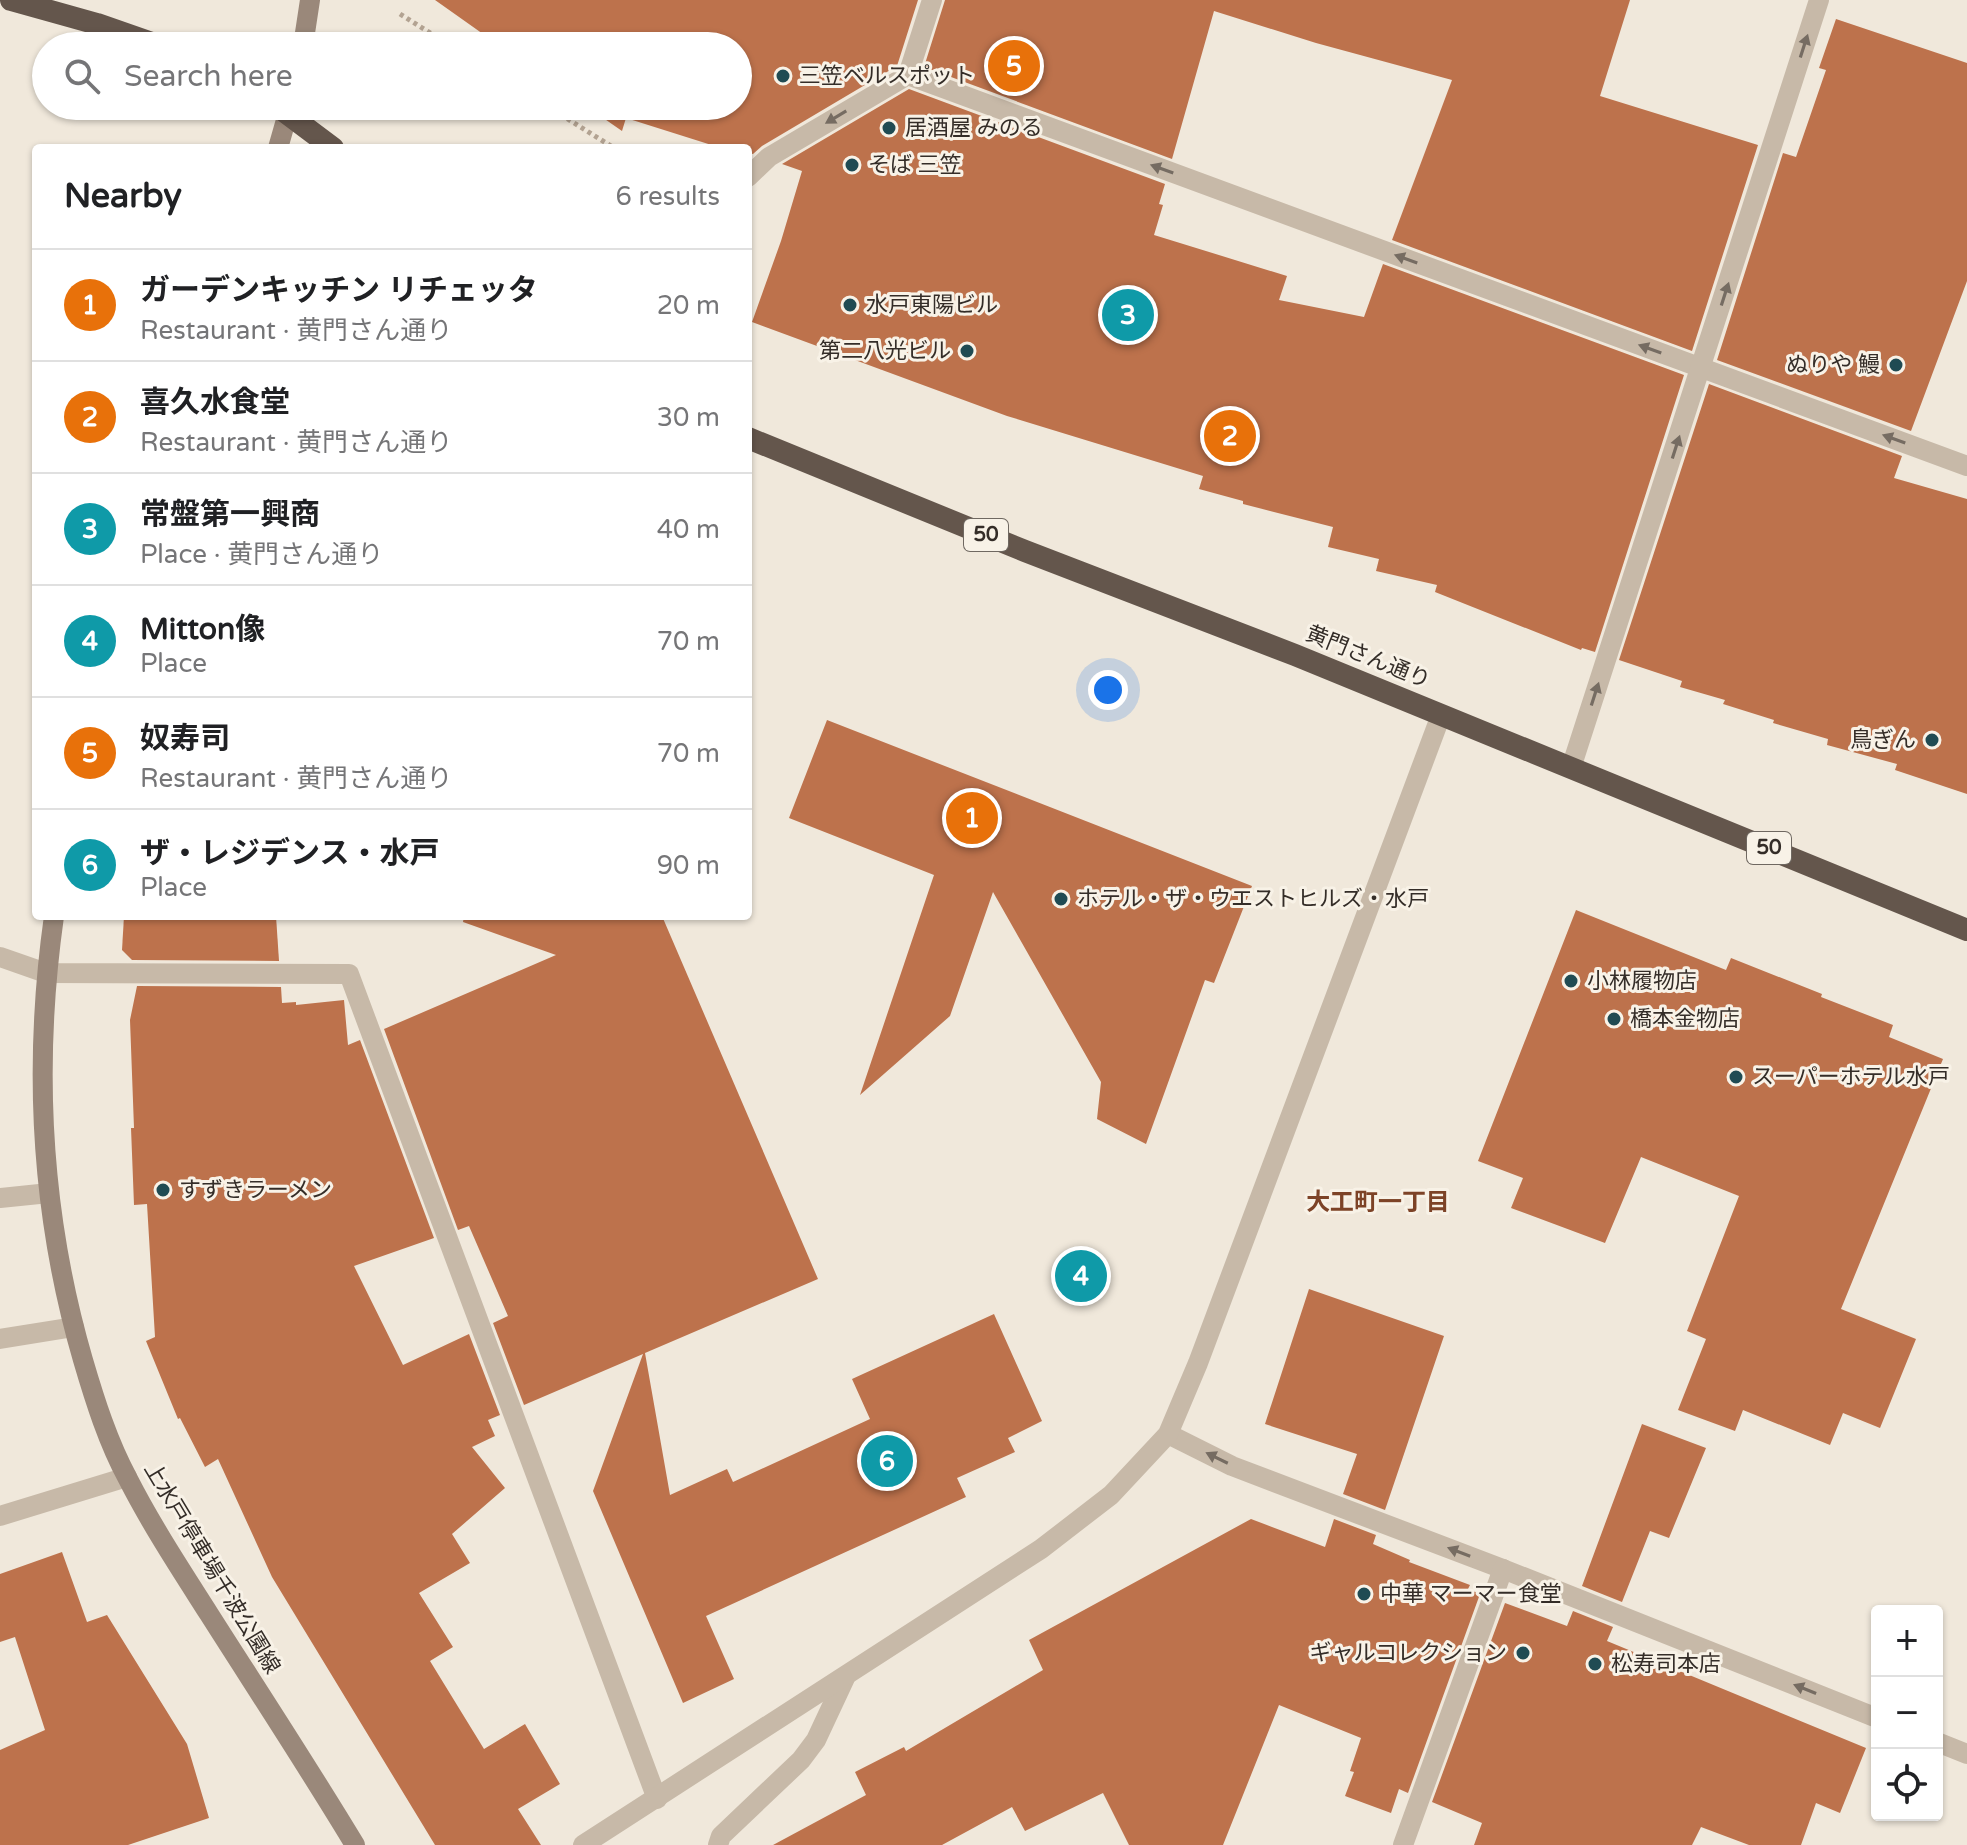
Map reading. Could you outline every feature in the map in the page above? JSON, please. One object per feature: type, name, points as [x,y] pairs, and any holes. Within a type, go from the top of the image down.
[{"type":"highway","points":[[11,0],[120,32]]},
{"type":"highway","points":[[299,120],[328,144]]},
{"type":"highway","name":"黄門さん通り","points":[[752,440],[1025,551],[1226,627],[1967,930]]},
{"type":"main road","points":[[305,32],[310,0]]},
{"type":"main road","points":[[279,144],[283,120]]},
{"type":"main road","name":"上水戸停車場千波公園線","points":[[53,920],[46,973],[44,1137],[49,1193],[59,1268],[97,1407],[127,1477],[161,1538],[355,1845]]},
{"type":"street","points":[[752,173],[769,157],[908,75],[932,0]]},
{"type":"street","points":[[1571,768],[1819,0]]},
{"type":"street","points":[[908,75],[1967,466]]},
{"type":"street","points":[[583,1845],[1041,1549],[1111,1495],[1168,1434],[1198,1363],[1441,715]]},
{"type":"street","points":[[0,957],[46,973],[349,974],[657,1799]]},
{"type":"street","points":[[0,1198],[49,1193]]},
{"type":"street","points":[[0,1339],[74,1327]]},
{"type":"street","points":[[1168,1434],[1232,1466],[1503,1569],[1871,1716]]},
{"type":"street","points":[[0,1516],[127,1477]]},
{"type":"street","points":[[1403,1845],[1503,1569]]},
{"type":"street","points":[[718,1845],[721,1836],[801,1760],[816,1740],[845,1678]]},
{"type":"street","points":[[1943,1744],[1967,1754]]},
{"type":"path","points":[[400,14],[429,32]]},
{"type":"path","points":[[569,120],[608,144]]},
{"type":"building","name":"三笠ベルスポット","points":[[435,0],[918,0],[897,66],[753,154],[752,144],[708,144],[632,120],[752,120],[752,32],[480,32]]},
{"type":"building","points":[[945,0],[1630,0],[1600,96],[1758,145],[1692,351],[1392,240],[1452,80],[1214,11],[1172,159],[924,67]]},
{"type":"building","points":[[1836,19],[1967,63],[1967,281],[1911,431],[1717,360],[1783,153],[1796,157],[1826,70],[1819,68]]},
{"type":"building","points":[[909,89],[1165,184],[1159,204],[1163,205],[1154,235],[1287,276],[1279,300],[1364,317],[1383,264],[1684,375],[1595,652],[1581,650],[1435,592],[1437,585],[1376,571],[1379,559],[1328,547],[1333,527],[1243,504],[1243,501],[1199,489],[1203,476],[1007,416],[752,322],[802,171],[782,164]]},
{"type":"building","name":"三笠ベルスポット","points":[[606,120],[625,120],[622,131]]},
{"type":"building","points":[[1709,384],[1902,456],[1894,478],[1967,499],[1967,794],[1895,770],[1897,764],[1827,745],[1828,739],[1773,723],[1774,720],[1723,704],[1725,700],[1680,687],[1682,681],[1619,660]]},
{"type":"building","points":[[827,720],[1252,886],[1214,983],[1205,980],[1146,1144],[1097,1119],[1101,1082],[993,892],[950,1016],[860,1095],[934,875],[789,818]]},
{"type":"building","points":[[1576,910],[1726,970],[1731,958],[1822,994],[1821,997],[1893,1025],[1889,1037],[1943,1059],[1841,1309],[1916,1339],[1880,1428],[1843,1413],[1830,1445],[1743,1410],[1735,1431],[1678,1410],[1706,1339],[1687,1331],[1739,1196],[1641,1157],[1605,1243],[1511,1208],[1523,1178],[1478,1161]]},
{"type":"building","points":[[124,920],[276,920],[279,961],[132,960],[122,950]]},
{"type":"building","points":[[664,920],[818,1279],[645,1353],[670,1495],[727,1469],[733,1482],[870,1419],[852,1379],[994,1314],[1042,1421],[1008,1438],[1015,1452],[957,1478],[966,1497],[706,1616],[734,1679],[683,1703],[593,1491],[643,1354],[524,1405],[493,1323],[508,1316],[469,1226],[458,1230],[384,1029],[556,955],[463,922]]},
{"type":"building","points":[[137,986],[281,987],[282,1003],[296,1002],[296,1005],[344,1000],[348,1045],[360,1040],[434,1238],[354,1266],[403,1365],[469,1334],[500,1415],[488,1420],[495,1436],[472,1447],[505,1488],[452,1534],[470,1563],[419,1593],[453,1647],[430,1661],[484,1749],[525,1724],[560,1784],[518,1809],[541,1845],[435,1845],[272,1577],[218,1459],[205,1467],[178,1419],[146,1341],[155,1337],[147,1204],[134,1205],[131,1128],[134,1128],[130,1020]]},
{"type":"building","points":[[1309,1289],[1444,1336],[1385,1510],[1343,1494],[1357,1454],[1265,1424]]},
{"type":"building","points":[[1642,1424],[1706,1448],[1669,1538],[1650,1531],[1622,1602],[1582,1586]]},
{"type":"building","points":[[1251,1519],[1325,1547],[1334,1519],[1376,1535],[1373,1544],[1409,1562],[1470,1585],[1468,1589],[1480,1594],[1408,1793],[1399,1789],[1391,1813],[1345,1796],[1361,1738],[1279,1705],[1223,1845],[1129,1845],[1103,1793],[1025,1831],[1012,1807],[942,1845],[773,1845],[866,1795],[855,1772],[904,1747],[906,1751],[1043,1670],[1029,1640]]},
{"type":"building","points":[[62,1552],[87,1622],[107,1615],[187,1744],[209,1818],[128,1845],[0,1845],[0,1750],[45,1730],[15,1637],[0,1642],[0,1574]]},
{"type":"building","points":[[1505,1603],[1567,1626],[1573,1611],[1613,1627],[1607,1641],[1866,1748],[1840,1813],[1816,1803],[1801,1845],[1749,1845],[1701,1827],[1692,1845],[1474,1845],[1482,1823],[1432,1802]]},
{"type":"place","name":"奴寿司","points":[[1014,66]]},
{"type":"place","name":"三笠ベルスポット","points":[[783,76]]},
{"type":"place","name":"居酒屋 みのる","points":[[889,128]]},
{"type":"place","name":"そば 三笠","points":[[852,165]]},
{"type":"place","name":"水戸東陽ビル","points":[[850,305]]},
{"type":"place","name":"常盤第一興商","points":[[1128,315]]},
{"type":"place","name":"第二八光ビル","points":[[967,351]]},
{"type":"place","name":"ぬりや 鰻","points":[[1896,365]]},
{"type":"place","name":"喜久水食堂","points":[[1230,436]]},
{"type":"place","name":"鳥ぎん","points":[[1932,740]]},
{"type":"place","name":"ガーデンキッチン リチェッタ","points":[[972,818]]},
{"type":"place","name":"ホテル・ザ・ウエストヒルズ・水戸","points":[[1061,899]]},
{"type":"place","name":"小林履物店","points":[[1571,981]]},
{"type":"place","name":"橋本金物店","points":[[1614,1019]]},
{"type":"place","name":"スーパーホテル水戸","points":[[1736,1077]]},
{"type":"place","name":"すずきラーメン","points":[[163,1190]]},
{"type":"place","name":"Mitton像","points":[[1081,1276]]},
{"type":"place","name":"ザ・レジデンス・水戸","points":[[887,1461]]},
{"type":"place","name":"中華 マーマー食堂","points":[[1364,1594]]},
{"type":"place","name":"ギャルコレクション","points":[[1523,1653]]},
{"type":"place","name":"松寿司本店","points":[[1595,1664]]},
{"type":"district","name":"大工町一丁目","points":[[1378,1202]]}]
